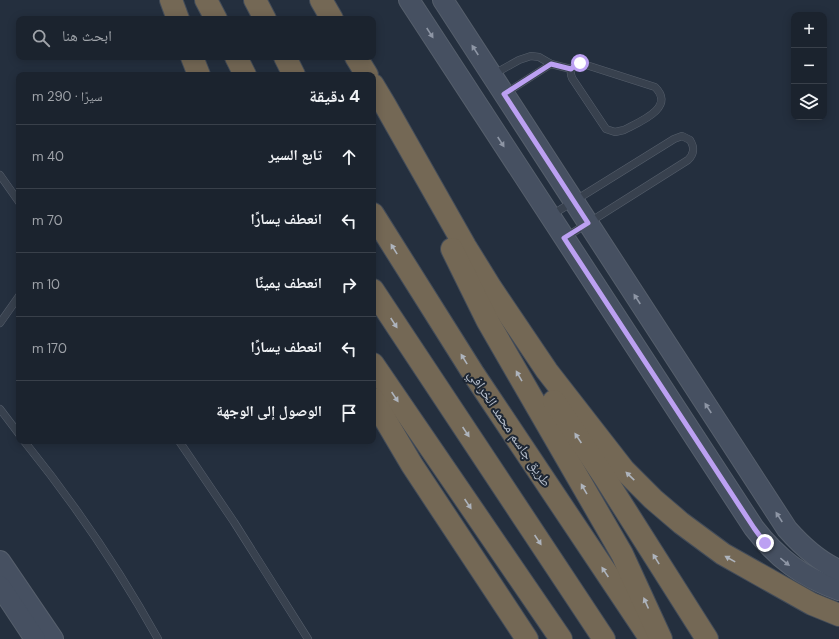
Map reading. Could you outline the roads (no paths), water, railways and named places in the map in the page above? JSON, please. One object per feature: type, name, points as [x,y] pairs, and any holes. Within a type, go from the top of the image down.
[{"type":"highway","points":[[171,0],[177,16]]},
{"type":"highway","points":[[206,0],[214,16]]},
{"type":"highway","points":[[255,0],[263,16]]},
{"type":"highway","points":[[321,0],[330,16]]},
{"type":"highway","points":[[193,60],[199,72]]},
{"type":"highway","points":[[238,60],[244,72]]},
{"type":"highway","points":[[286,60],[292,72]]},
{"type":"highway","points":[[358,60],[365,72]]},
{"type":"highway","points":[[376,90],[465,246],[515,324],[547,371],[624,470],[652,498],[681,523],[722,554],[812,604],[839,615]]},
{"type":"highway","points":[[385,105],[487,320],[622,554],[661,639]]},
{"type":"highway","name":"طريق جاسم محمد الخرافي","points":[[376,219],[473,373],[650,639]]},
{"type":"highway","points":[[465,246],[498,317],[601,472],[707,639]]},
{"type":"highway","points":[[376,295],[604,639]]},
{"type":"highway","points":[[376,368],[561,639]]},
{"type":"highway","points":[[376,404],[412,465],[527,639]]},
{"type":"highway","points":[[488,580],[518,639]]},
{"type":"street","points":[[409,0],[754,528],[765,543],[796,570],[822,584],[839,590]]},
{"type":"street","points":[[443,0],[787,529],[808,551],[839,570]]},
{"type":"street","points":[[0,561],[53,639]]},
{"type":"street","points":[[0,586],[35,639]]},
{"type":"lane","points":[[492,76],[527,57],[539,57],[551,64],[571,69]]},
{"type":"lane","points":[[504,94],[551,64]]},
{"type":"lane","points":[[576,64],[584,64],[650,85],[659,91],[662,100],[654,113],[620,132],[610,131],[603,124],[572,78],[570,72],[571,69],[576,64]]},
{"type":"lane","points":[[550,216],[674,138],[682,136],[690,140],[693,153],[688,160],[564,238]]},
{"type":"lane","points":[[0,175],[16,198]]},
{"type":"lane","points":[[0,323],[16,302]]},
{"type":"lane","points":[[0,409],[16,430]]},
{"type":"lane","points":[[26,444],[70,500],[93,533],[158,639]]},
{"type":"lane","points":[[181,444],[234,522],[308,639]]}]
